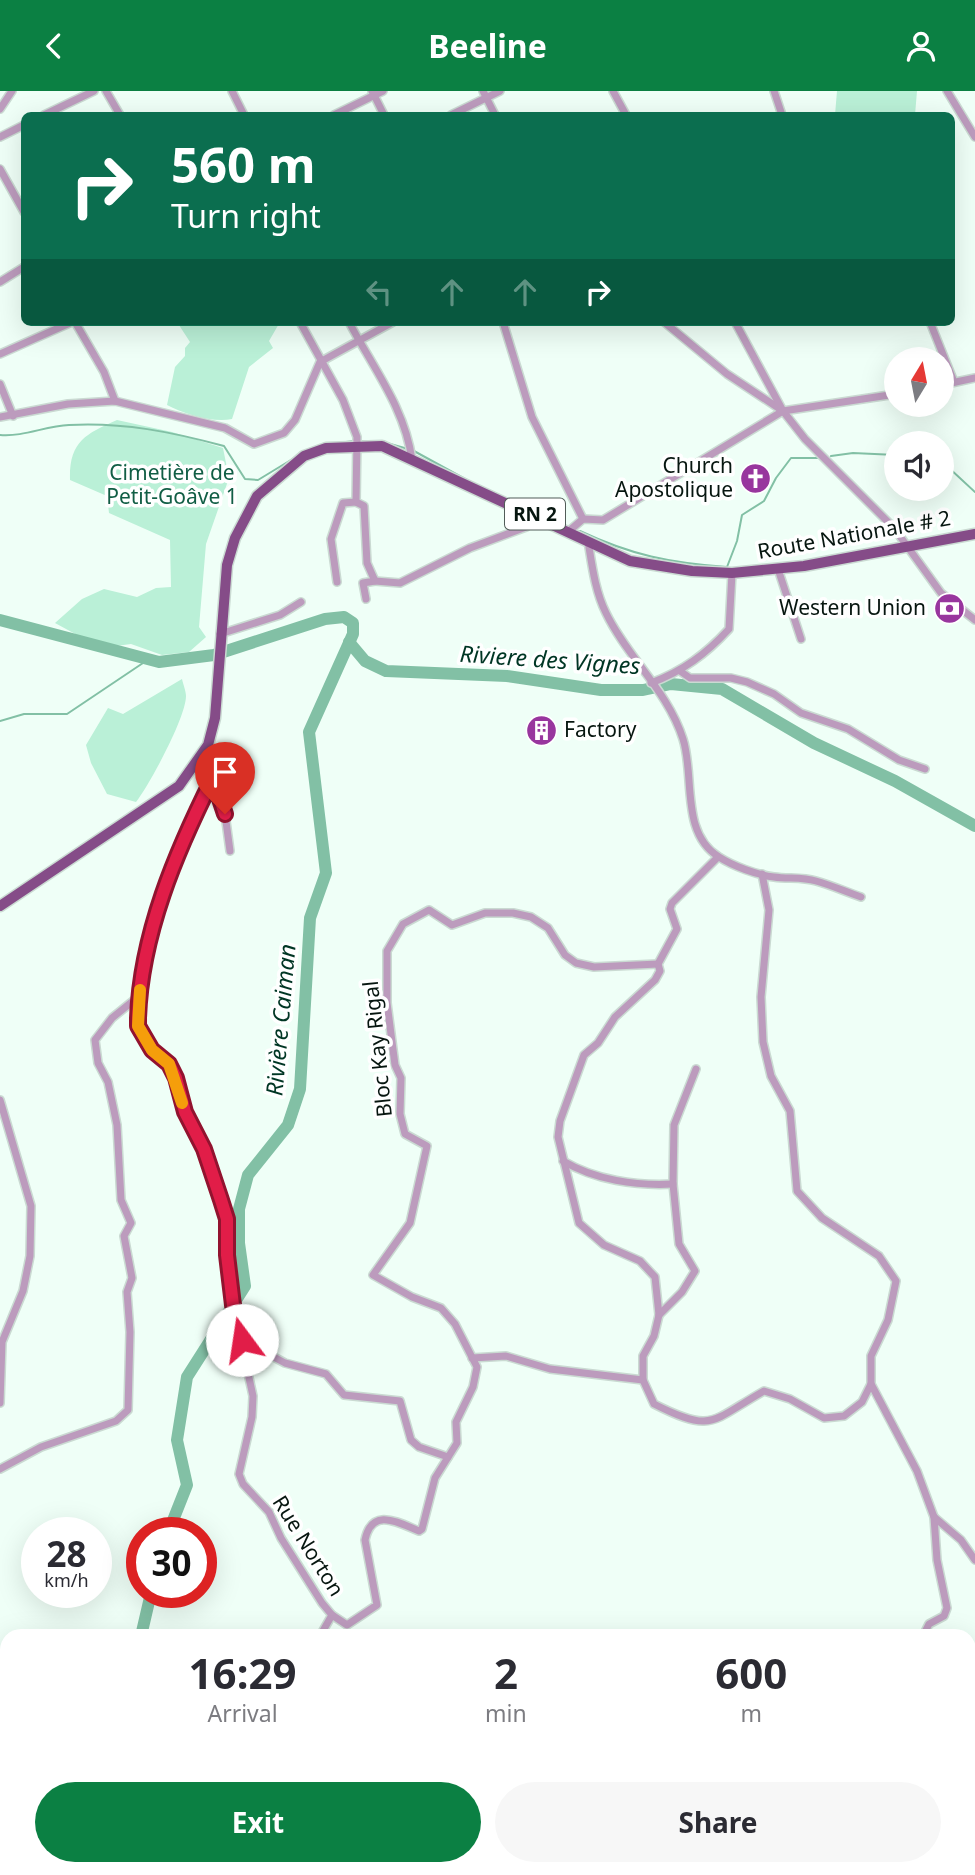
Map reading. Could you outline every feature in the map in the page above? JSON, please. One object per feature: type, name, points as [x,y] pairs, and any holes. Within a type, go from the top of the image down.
[{"type":"main road","name":"Route Nationale # 2","points":[[220,635],[227,565],[235,538],[257,496],[304,456],[357,441],[382,446],[540,516],[630,561],[732,573],[778,569],[975,534]]},
{"type":"main road","name":"RN 2","points":[[0,906],[179,786],[208,744],[215,718],[220,635]]},
{"type":"street","points":[[0,109],[12,91]]},
{"type":"street","points":[[50,112],[94,91]]},
{"type":"street","points":[[106,91],[118,112]]},
{"type":"street","points":[[232,91],[242,112]]},
{"type":"street","points":[[339,112],[373,93],[383,91]]},
{"type":"street","points":[[456,112],[485,95],[500,91]]},
{"type":"street","points":[[613,91],[624,112]]},
{"type":"street","points":[[774,91],[781,112]]},
{"type":"street","points":[[947,91],[975,136]]},
{"type":"street","points":[[373,93],[382,112]]},
{"type":"street","points":[[485,95],[494,112]]},
{"type":"street","points":[[0,137],[21,126]]},
{"type":"street","points":[[0,169],[21,207]]},
{"type":"street","points":[[0,282],[21,269]]},
{"type":"street","points":[[0,354],[64,326]]},
{"type":"street","points":[[75,326],[104,372],[115,401]]},
{"type":"street","points":[[302,326],[343,400],[357,441],[356,502]]},
{"type":"street","points":[[351,326],[394,400],[410,439],[412,460]]},
{"type":"street","points":[[0,417],[68,404],[115,401],[225,428],[254,444],[284,433],[305,401],[320,362],[385,326]]},
{"type":"street","points":[[504,326],[533,417],[583,519]]},
{"type":"street","points":[[669,326],[727,374],[783,411]]},
{"type":"street","points":[[737,326],[783,411],[806,439],[876,508],[941,593],[975,620]]},
{"type":"street","points":[[932,326],[940,347]]},
{"type":"street","points":[[954,382],[975,378]]},
{"type":"street","points":[[0,384],[13,416]]},
{"type":"street","points":[[569,531],[583,519],[603,520],[783,411],[884,396]]},
{"type":"street","points":[[337,582],[331,539],[343,503],[356,502],[364,506],[367,563],[375,581]]},
{"type":"street","points":[[366,599],[363,583],[400,583],[470,548],[526,527],[540,516]]},
{"type":"street","points":[[588,541],[594,578],[605,612],[651,683],[664,697],[684,739],[693,816],[704,841],[718,857],[762,874],[816,881],[861,897]]},
{"type":"street","points":[[778,569],[801,639]]},
{"type":"street","points":[[651,683],[680,671],[709,650],[729,629],[732,573]]},
{"type":"street","points":[[220,635],[280,615],[301,602]]},
{"type":"street","points":[[680,671],[690,678],[731,678],[755,685],[801,713],[848,729],[899,761],[925,769]]},
{"type":"street","points":[[208,744],[213,778],[225,814],[230,851]]},
{"type":"street","name":"Rue Norton","points":[[213,778],[186,835],[146,943],[138,997],[138,1026],[152,1050],[169,1064],[176,1078],[185,1112],[204,1149],[227,1219],[227,1255],[233,1305],[253,1395],[252,1417],[239,1474],[243,1484],[269,1512],[281,1538],[332,1615]]},
{"type":"street","points":[[718,857],[672,904],[671,916],[677,929],[657,964],[660,971],[654,980],[629,1002],[598,1044],[584,1055],[560,1121],[558,1137],[579,1223],[604,1245],[640,1261],[655,1277],[659,1315],[654,1336],[643,1356],[643,1380],[654,1404],[684,1419],[713,1422],[764,1391],[790,1399],[824,1418],[844,1416],[862,1402],[871,1384],[871,1356],[888,1320],[896,1281],[879,1257],[822,1218],[797,1191],[790,1111],[771,1076],[763,1042],[761,997],[769,910],[762,874]]},
{"type":"street","name":"Bloc Kay Rigal","points":[[471,1358],[455,1324],[441,1308],[412,1297],[373,1275],[410,1223],[427,1146],[405,1134],[400,1114],[401,1078],[395,1065],[387,1003],[387,951],[403,924],[429,910],[453,925],[485,913],[513,913],[531,917],[548,928],[565,955],[576,963],[593,967],[657,964]]},
{"type":"street","points":[[0,1468],[41,1447],[116,1422],[128,1410],[130,1332],[127,1292],[132,1278],[124,1235],[131,1223],[121,1200],[117,1125],[108,1082],[98,1063],[95,1041],[112,1018],[138,997]]},
{"type":"street","points":[[659,1315],[682,1292],[695,1271],[678,1244],[673,1184],[674,1125],[696,1069]]},
{"type":"street","points":[[0,1100],[2,1119],[31,1206],[30,1256],[23,1291],[2,1342],[0,1403]]},
{"type":"street","points":[[563,1161],[601,1177],[645,1185],[673,1184]]},
{"type":"street","points":[[242,1340],[285,1363],[326,1374],[344,1395],[400,1401],[411,1440],[432,1453],[448,1457]]},
{"type":"street","points":[[471,1358],[506,1356],[550,1369],[643,1380]]},
{"type":"street","points":[[324,1629],[332,1615],[347,1625],[377,1605],[365,1539],[366,1532],[376,1519],[385,1517],[419,1531],[422,1529],[435,1478],[457,1443],[456,1422],[476,1377],[477,1367],[471,1358]]},
{"type":"street","points":[[871,1384],[917,1471],[934,1517],[937,1560],[947,1608],[944,1616],[929,1624],[926,1629]]},
{"type":"street","points":[[934,1517],[961,1540],[975,1560]]},
{"type":"green space","points":[[837,91],[917,91],[915,112],[835,112]]},
{"type":"green space","points":[[180,326],[278,326],[269,341],[273,348],[249,367],[232,419],[199,417],[167,405],[175,367],[185,356],[185,348],[190,342]]},
{"type":"green space","name":"Cimetière de Petit-Goâve 1","points":[[117,420],[172,432],[223,448],[229,478],[206,544],[199,627],[206,637],[189,652],[162,655],[131,644],[101,648],[55,623],[82,599],[104,589],[137,597],[156,588],[171,587],[170,540],[109,513],[107,496],[70,480],[72,457],[81,441]]},
{"type":"green space","points":[[182,679],[186,696],[180,719],[142,793],[136,802],[107,794],[91,763],[86,745],[108,708],[123,714]]},
{"type":"waterway","points":[[0,435],[89,424],[166,432],[224,446],[245,479],[258,480],[309,449]]},
{"type":"waterway","points":[[338,443],[354,441]]},
{"type":"waterway","points":[[359,441],[381,442]]},
{"type":"waterway","points":[[387,443],[408,449]]},
{"type":"waterway","points":[[414,451],[467,480]]},
{"type":"waterway","points":[[831,456],[853,453],[884,454]]},
{"type":"waterway","points":[[580,531],[651,557],[727,567],[737,541],[742,515],[764,501],[791,458],[821,458]]},
{"type":"waterway","points":[[954,473],[975,492]]},
{"type":"waterway","points":[[507,498],[558,518]]},
{"type":"waterway","name":"Rivière Caiman","points":[[0,620],[159,662],[214,655],[325,619],[344,617],[353,623],[353,634],[309,732],[326,873],[310,918],[300,1089],[288,1125],[248,1175],[239,1209],[239,1243],[245,1286],[187,1377],[177,1440],[187,1485],[174,1517]]},
{"type":"waterway","name":"Riviere des Vignes","points":[[349,642],[365,661],[386,671],[507,676],[601,690],[643,690],[671,684],[722,689],[814,743],[895,781],[975,826]]},
{"type":"waterway","name":"Riviere des Vignes","points":[[0,721],[24,714],[67,714],[146,661]]},
{"type":"waterway","name":"Rivière Caiman","points":[[143,1629],[148,1608]]},
{"type":"slow traffic","points":[[140,990],[138,1026],[152,1050],[169,1064],[176,1078],[182,1103]]},
{"type":"place","name":"Church Apostolique","points":[[756,478]]},
{"type":"place","name":"Western Union","points":[[949,608]]},
{"type":"place","name":"Factory","points":[[541,730]]},
{"type":"route","points":[[225,814],[213,778],[186,835],[146,943],[138,997],[138,1026],[152,1050],[169,1064],[176,1078],[185,1112],[204,1149],[221,1200],[227,1219],[227,1255],[233,1305],[242,1340]]}]
